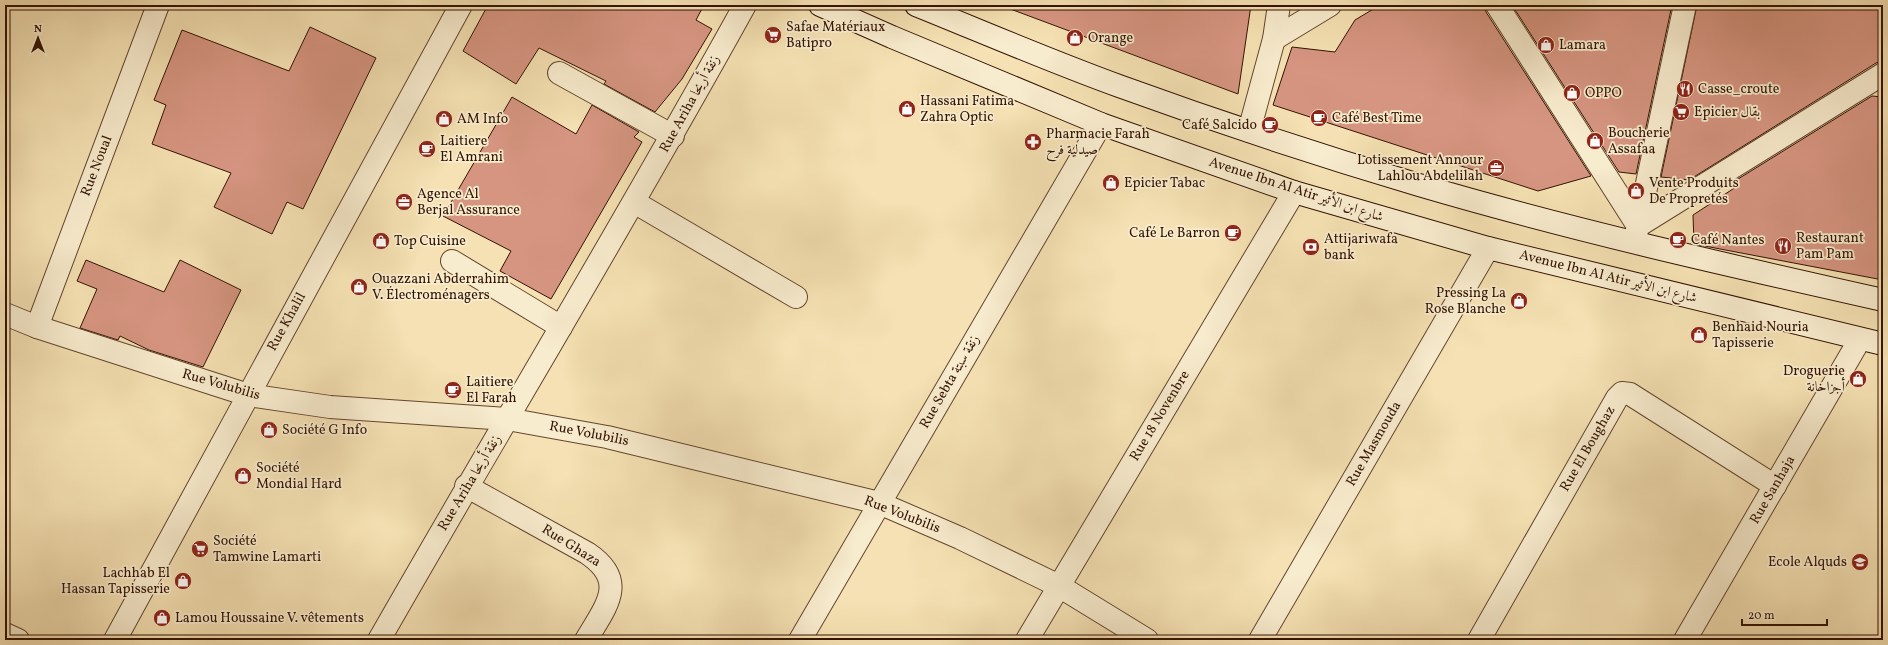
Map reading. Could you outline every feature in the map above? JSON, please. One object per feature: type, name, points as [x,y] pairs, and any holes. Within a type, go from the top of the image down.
[{"type":"street","name":"Rue Noual","points":[[37,327],[158,5]]},
{"type":"street","name":"Rue Khalil","points":[[115,640],[461,5]]},
{"type":"street","name":"Rue Ariha زنقة أريحا","points":[[379,640],[466,486],[508,419],[560,327],[634,202],[745,5]]},
{"type":"street","name":"Avenue Ibn Al Atir شارع ابن الأثير","points":[[820,5],[892,38],[1101,124],[1294,192],[1488,248],[1883,344]]},
{"type":"street","points":[[916,5],[1117,85],[1249,131],[1417,184],[1532,217],[1636,234],[1883,300]]},
{"type":"street","points":[[1249,131],[1274,39],[1279,5]]},
{"type":"street","points":[[1274,39],[1330,5]]},
{"type":"street","points":[[1497,5],[1636,234]]},
{"type":"street","points":[[1636,234],[1685,5]]},
{"type":"street","points":[[559,73],[672,136]]},
{"type":"street","points":[[1636,234],[1883,74]]},
{"type":"street","name":"Rue Sebta زنقة سبتة","points":[[800,640],[1101,124]]},
{"type":"street","name":"Rue 18 Novenbre","points":[[1027,640],[1294,192]]},
{"type":"street","points":[[634,202],[796,297]]},
{"type":"street","name":"Rue Masmouda","points":[[1260,640],[1488,248]]},
{"type":"street","points":[[452,262],[560,327]]},
{"type":"street","name":"Rue Volubilis","points":[[5,314],[37,327],[248,395],[330,407],[508,419],[607,437],[879,503],[960,538],[1058,586],[1147,640]]},
{"type":"street","name":"Rue Sanhaja","points":[[1685,640],[1860,339]]},
{"type":"street","name":"Rue El Boughaz","points":[[1479,640],[1617,398],[1622,393],[1630,394],[1775,486]]},
{"type":"street","name":"Rue Ghaza","points":[[466,486],[587,553],[604,566],[610,576],[612,590],[605,607],[586,640]]},
{"type":"street","points":[[5,634],[18,640]]},
{"type":"building","points":[[488,5],[704,5],[696,20],[712,29],[682,79],[655,112],[604,84],[606,81],[539,48],[516,84],[463,51]]},
{"type":"building","points":[[1005,5],[1251,5],[1238,94],[1005,7]]},
{"type":"building","points":[[1380,5],[1485,5],[1486,12],[1591,176],[1538,191],[1273,105],[1292,47],[1335,52],[1355,20]]},
{"type":"building","points":[[1512,5],[1672,5],[1636,174],[1619,172]]},
{"type":"building","points":[[1697,5],[1883,5],[1883,61],[1876,63],[1689,180],[1661,177]]},
{"type":"building","points":[[310,27],[376,58],[303,209],[287,202],[272,234],[214,207],[231,173],[152,144],[166,105],[154,100],[182,30],[289,71]]},
{"type":"building","points":[[1872,96],[1883,97],[1883,280],[1694,244],[1693,215],[1739,185],[1730,184]]},
{"type":"building","points":[[512,97],[576,134],[592,105],[639,132],[634,137],[642,142],[551,299],[500,271],[511,251],[443,216]]},
{"type":"building","points":[[86,260],[164,292],[180,260],[241,290],[203,367],[149,350],[120,336],[118,340],[80,328],[97,289],[77,281]]},
{"type":"place","name":"Safae Matériaux Batipro","points":[[773,35]]},
{"type":"place","name":"Orange","points":[[1075,38]]},
{"type":"place","name":"Lamara","points":[[1546,45]]},
{"type":"place","name":"Casse_croute","points":[[1685,89]]},
{"type":"place","name":"OPPO","points":[[1572,93]]},
{"type":"place","name":"Hassani Fatima Zahra Optic","points":[[907,109]]},
{"type":"place","name":"Epicier بقال","points":[[1681,112]]},
{"type":"place","name":"Café Best Time","points":[[1319,118]]},
{"type":"place","name":"AM Info","points":[[444,119]]},
{"type":"place","name":"Café Salcido","points":[[1270,125]]},
{"type":"place","name":"Boucherie Assafaa","points":[[1595,141]]},
{"type":"place","name":"Pharmacie Farah صيدلية فرح","points":[[1033,142]]},
{"type":"place","name":"Laitiere El Amrani","points":[[427,149]]},
{"type":"place","name":"Lotissement Annour Lahlou Abdelilah","points":[[1496,168]]},
{"type":"place","name":"Epicier Tabac","points":[[1111,183]]},
{"type":"place","name":"Vente Produits De Propretés","points":[[1636,191]]},
{"type":"place","name":"Agence Al Berjal Assurance","points":[[404,202]]},
{"type":"place","name":"Café Le Barron","points":[[1233,233]]},
{"type":"place","name":"Café Nantes","points":[[1678,240]]},
{"type":"place","name":"Top Cuisine","points":[[381,241]]},
{"type":"place","name":"Restaurant Pam Pam","points":[[1783,246]]},
{"type":"place","name":"Attijariwafa bank","points":[[1311,247]]},
{"type":"place","name":"Ouazzani Abderrahim V. Électroménagers","points":[[359,287]]},
{"type":"place","name":"Pressing La Rose Blanche","points":[[1519,301]]},
{"type":"place","name":"Benhaid Nouria Tapisserie","points":[[1699,335]]},
{"type":"place","name":"Droguerie أجزاخانة","points":[[1858,379]]},
{"type":"place","name":"Laitiere El Farah","points":[[453,390]]},
{"type":"place","name":"Société G Info","points":[[269,430]]},
{"type":"place","name":"Société Mondial Hard","points":[[243,476]]},
{"type":"place","name":"Société Tamwine Lamarti","points":[[200,549]]},
{"type":"place","name":"Ecole Alquds","points":[[1860,562]]},
{"type":"place","name":"Lachhab El Hassan Tapisserie","points":[[183,581]]},
{"type":"place","name":"Lamou Houssaine V. vêtements","points":[[162,618]]}]
